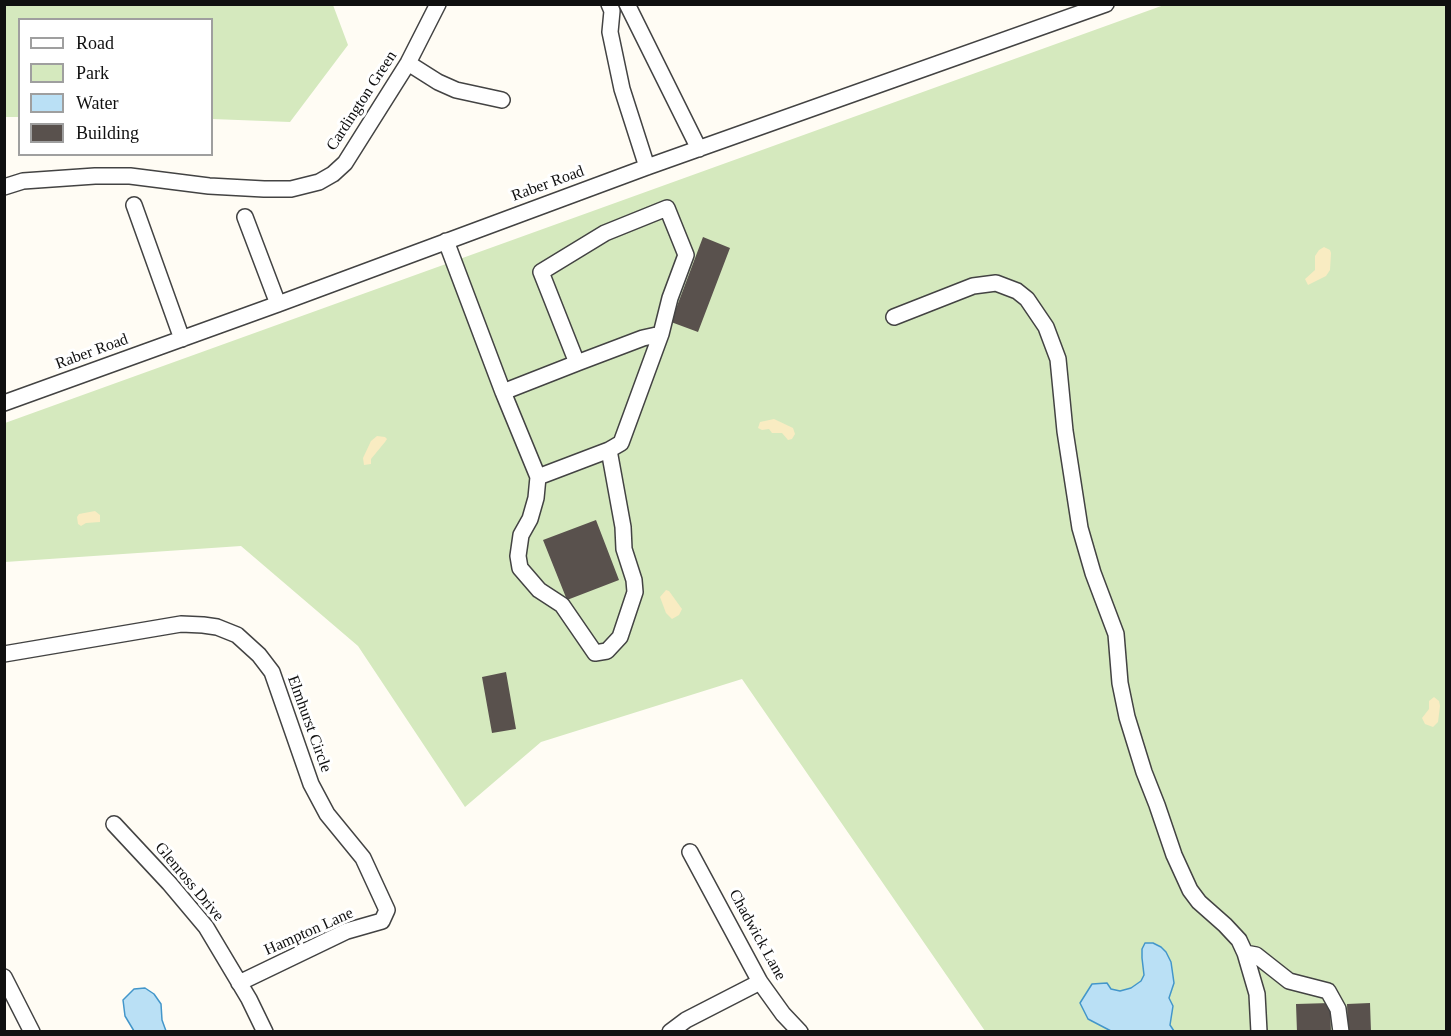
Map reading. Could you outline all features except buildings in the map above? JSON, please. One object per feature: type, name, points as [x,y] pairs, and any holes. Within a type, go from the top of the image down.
[{"type":"street","name":"Cardington Green","points":[[4,187],[34,180],[130,176],[209,186],[264,189],[305,187],[326,178],[345,163],[408,63],[438,4]]},
{"type":"street","name":"Raber Road","points":[[4,403],[647,167],[1106,4]]},
{"type":"street","points":[[647,167],[622,89],[610,32],[610,8],[628,5],[699,149]]},
{"type":"street","points":[[408,63],[438,82],[456,90],[502,100]]},
{"type":"street","points":[[134,205],[182,339]]},
{"type":"street","points":[[538,477],[609,450],[621,443],[661,334],[670,298],[686,255],[667,208],[605,233],[541,272],[577,363]]},
{"type":"street","points":[[245,217],[278,304]]},
{"type":"street","points":[[446,241],[538,477],[536,498],[530,519],[521,535],[518,556],[520,568],[539,590],[562,605],[595,652],[607,651],[620,637],[635,592],[634,580],[624,549],[623,527],[609,450]]},
{"type":"street","points":[[894,317],[973,286],[996,283],[1017,291],[1027,299],[1042,321],[1058,358],[1065,431],[1080,528],[1093,573],[1116,634],[1120,683],[1127,717],[1173,855],[1190,890],[1199,902],[1239,940],[1245,953],[1257,994],[1259,1032]]},
{"type":"street","points":[[503,392],[643,338],[661,334]]},
{"type":"street","name":"Elmhurst Circle","points":[[4,654],[181,624],[218,627],[237,635],[259,655],[272,672],[311,783],[327,814],[363,858],[387,909]]},
{"type":"street","name":"Glenross Drive","points":[[114,824],[206,927],[265,1032]]},
{"type":"street","name":"Chadwick Lane","points":[[690,852],[759,982],[800,1032]]},
{"type":"street","name":"Hampton Lane","points":[[239,983],[347,931],[382,921],[387,909]]},
{"type":"street","points":[[1245,953],[1256,955],[1289,981],[1328,991],[1338,1009],[1341,1032]]},
{"type":"street","points":[[4,977],[32,1032]]},
{"type":"street","points":[[670,1032],[686,1020],[759,982]]},
{"type":"green space","points":[[5,4],[333,5],[348,45],[290,122],[213,119],[213,18],[18,18],[18,117],[5,117]]},
{"type":"green space","points":[[1164,5],[1446,5],[1446,1031],[985,1031],[742,679],[541,742],[465,807],[358,646],[241,546],[5,562],[5,423]]},
{"type":"sand","points":[[1324,247],[1331,253],[1330,270],[1326,276],[1308,285],[1305,279],[1315,270],[1315,256]]},
{"type":"sand","points":[[774,419],[793,428],[795,434],[792,439],[788,440],[782,433],[772,433],[769,429],[758,428],[760,422]]},
{"type":"sand","points":[[377,436],[387,439],[371,459],[371,464],[364,465],[363,458],[371,441]]},
{"type":"sand","points":[[95,511],[100,515],[100,522],[86,523],[81,526],[78,524],[79,514]]},
{"type":"sand","points":[[666,590],[682,609],[679,615],[672,619],[666,613],[660,597]]},
{"type":"sand","points":[[1434,697],[1439,701],[1440,706],[1438,722],[1433,727],[1425,724],[1422,718],[1429,709],[1429,701]]},
{"type":"water","points":[[1145,943],[1153,943],[1161,947],[1171,962],[1174,983],[1169,998],[1173,1006],[1170,1025],[1174,1031],[1111,1031],[1088,1019],[1080,1003],[1092,984],[1107,983],[1111,989],[1120,991],[1131,988],[1141,981],[1144,975],[1142,949]]},
{"type":"water","points":[[145,988],[154,994],[161,1004],[162,1020],[166,1031],[134,1031],[125,1016],[123,1000],[134,989]]}]
